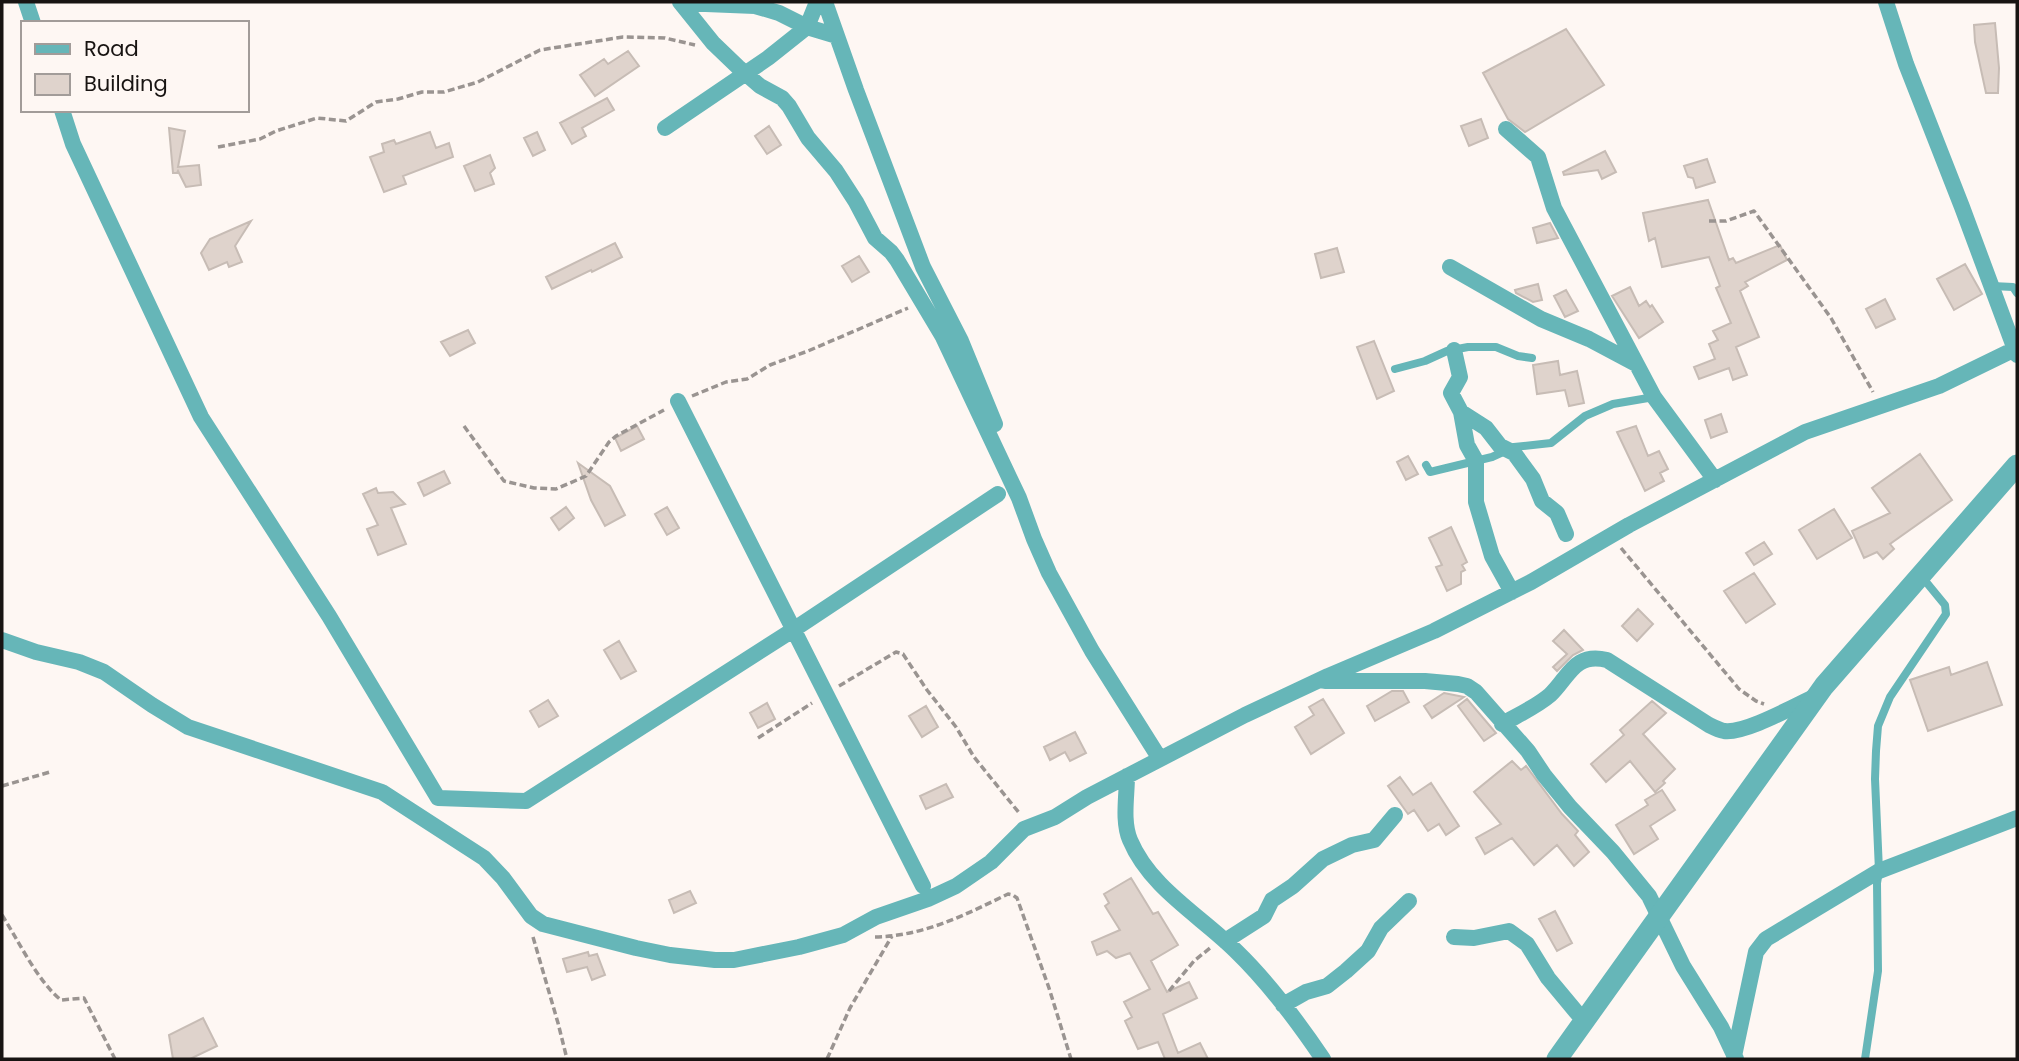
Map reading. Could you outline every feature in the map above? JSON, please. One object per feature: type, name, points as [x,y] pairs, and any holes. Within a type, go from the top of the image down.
[{"type":"street","points":[[26,2],[32,21]]},
{"type":"street","points":[[680,2],[755,6],[837,36]]},
{"type":"street","points":[[680,2],[720,51],[745,74],[789,106],[808,138],[836,171],[875,238],[897,260],[943,337],[1019,498],[1049,573],[1092,650],[1160,759]]},
{"type":"street","points":[[665,128],[768,58],[807,27],[817,2]]},
{"type":"street","points":[[825,2],[923,267],[961,341],[997,429],[1019,498]]},
{"type":"street","points":[[2,640],[104,672],[188,727],[382,792],[484,858],[503,878],[531,916],[543,924],[670,955],[715,960],[734,960],[823,941],[957,886],[991,862],[1021,831],[1030,826],[1055,817],[1087,797],[1245,715],[1316,681],[1434,631],[1511,592],[1805,432],[1939,386],[2016,352],[1906,64],[1886,2]]},
{"type":"street","points":[[63,112],[73,144],[201,417],[328,616],[438,798],[526,801],[998,494]]},
{"type":"street","points":[[1506,129],[1538,158],[1554,208],[1654,397],[1715,480]]},
{"type":"street","points":[[1450,267],[1541,319],[1589,339],[1636,364]]},
{"type":"street","points":[[1454,350],[1460,377],[1451,394],[1461,412],[1467,445],[1476,461],[1476,502],[1492,556],[1511,592]]},
{"type":"street","points":[[678,401],[923,886]]},
{"type":"street","points":[[1461,412],[1486,428],[1500,446],[1514,453],[1533,479],[1542,501],[1557,513],[1566,534]]},
{"type":"street","points":[[1557,1059],[1816,696],[2017,465]]},
{"type":"street","points":[[1502,724],[1552,693],[1575,666],[1586,659],[1596,657],[1607,660],[1709,725],[1724,731],[1750,726],[1816,696]]},
{"type":"street","points":[[1316,681],[1425,681],[1458,684],[1476,692],[1528,751],[1570,807],[1645,890],[1682,965],[1721,1027],[1734,1058]]},
{"type":"street","points":[[1127,776],[1127,831],[1144,866],[1246,961],[1324,1059]]},
{"type":"street","points":[[1224,940],[1264,916],[1272,900],[1293,886],[1323,859],[1352,845],[1374,840],[1395,815]]},
{"type":"street","points":[[1734,1058],[1756,952],[1772,933],[1879,871],[2017,818]]},
{"type":"street","points":[[1283,1005],[1307,992],[1327,986],[1346,971],[1368,951],[1381,928],[1409,901]]},
{"type":"street","points":[[1454,937],[1474,938],[1509,931],[1527,944],[1548,978],[1578,1014],[1588,1016]]},
{"type":"lane","points":[[1991,286],[2013,287],[2017,293]]},
{"type":"lane","points":[[1395,369],[1468,347],[1496,347],[1518,356],[1532,358]]},
{"type":"lane","points":[[1426,465],[1430,472],[1492,457],[1514,447],[1551,443],[1585,416],[1613,404],[1654,397]]},
{"type":"lane","points":[[1866,1059],[1878,971],[1879,871],[1875,751],[1878,726],[1890,697],[1946,614],[1945,605],[1921,575]]},
{"type":"path","points":[[218,147],[260,139],[317,118],[346,121],[376,102],[422,92],[444,92],[478,82],[528,55],[552,48],[623,37],[665,38],[720,51]]},
{"type":"path","points":[[1709,221],[1727,221],[1754,211],[1831,318],[1881,406]]},
{"type":"path","points":[[1611,536],[1739,689],[1756,701],[1784,711]]},
{"type":"path","points":[[758,738],[826,694],[900,652],[956,727],[974,757],[1030,826]]},
{"type":"path","points":[[2,786],[50,772]]},
{"type":"path","points":[[869,937],[907,935],[948,923],[1007,894],[1013,895],[1017,898],[1049,988],[1071,1059]]},
{"type":"path","points":[[523,905],[566,1059]]},
{"type":"path","points":[[2,915],[55,996],[61,1000],[83,998],[116,1059]]},
{"type":"path","points":[[827,1059],[850,1008],[892,936]]},
{"type":"path","points":[[1169,992],[1194,961],[1224,940]]},
{"type":"building","points":[[1995,23],[1998,93],[1986,93],[1974,25]]},
{"type":"building","points":[[1566,29],[1604,85],[1525,132],[1508,119],[1483,73]]},
{"type":"building","points":[[628,51],[639,66],[595,96],[580,75],[604,59],[608,64]]},
{"type":"building","points":[[607,98],[614,110],[582,128],[586,136],[572,144],[560,123]]},
{"type":"building","points":[[1481,119],[1488,138],[1469,146],[1461,126]]},
{"type":"building","points":[[769,126],[781,145],[767,154],[755,136]]},
{"type":"building","points":[[169,128],[185,131],[178,167],[199,165],[201,185],[186,187],[178,171],[173,173]]},
{"type":"building","points":[[430,132],[436,148],[449,143],[453,157],[403,176],[406,184],[384,192],[370,157],[384,152],[382,144],[394,140],[396,144]]},
{"type":"building","points":[[537,132],[545,150],[533,156],[524,138]]},
{"type":"building","points":[[1605,151],[1616,172],[1602,179],[1598,170],[1564,175],[1563,172]]},
{"type":"building","points":[[490,155],[495,168],[490,173],[494,184],[475,191],[464,166]]},
{"type":"building","points":[[1707,159],[1715,182],[1696,188],[1693,178],[1688,177],[1684,166]]},
{"type":"building","points":[[1708,200],[1729,260],[1733,258],[1736,263],[1780,245],[1787,260],[1745,282],[1748,286],[1740,291],[1759,337],[1736,347],[1747,375],[1733,380],[1729,368],[1699,379],[1694,367],[1715,359],[1709,344],[1718,340],[1713,331],[1731,323],[1716,288],[1720,286],[1709,257],[1662,267],[1655,238],[1649,241],[1643,213]]},
{"type":"building","points":[[251,221],[235,246],[242,262],[229,267],[227,262],[209,270],[201,253],[210,239]]},
{"type":"building","points":[[1550,223],[1558,238],[1537,243],[1533,228]]},
{"type":"building","points":[[615,243],[622,257],[552,289],[546,277]]},
{"type":"building","points":[[1337,248],[1344,272],[1321,278],[1315,254]]},
{"type":"building","points":[[859,256],[869,272],[852,282],[842,266]]},
{"type":"building","points":[[1965,264],[1982,294],[1954,310],[1937,279]]},
{"type":"building","points":[[1538,284],[1542,300],[1533,302],[1515,290]]},
{"type":"building","points":[[1630,287],[1639,306],[1646,301],[1650,307],[1652,305],[1663,322],[1639,338],[1612,296]]},
{"type":"building","points":[[1566,290],[1578,311],[1565,317],[1554,296]]},
{"type":"building","points":[[1885,299],[1895,319],[1876,328],[1866,309]]},
{"type":"building","points":[[468,330],[475,343],[450,356],[441,342]]},
{"type":"building","points":[[1374,341],[1394,391],[1377,399],[1357,347]]},
{"type":"building","points":[[1558,361],[1560,375],[1577,371],[1584,403],[1569,406],[1565,390],[1537,394],[1533,365]]},
{"type":"building","points":[[1721,414],[1727,432],[1711,438],[1705,420]]},
{"type":"building","points":[[637,426],[644,439],[621,451],[615,438]]},
{"type":"building","points":[[1636,426],[1648,456],[1659,451],[1668,469],[1660,473],[1664,481],[1645,491],[1617,432]]},
{"type":"building","points":[[1920,454],[1952,500],[1890,544],[1894,549],[1883,559],[1877,552],[1864,558],[1852,531],[1890,513],[1872,488]]},
{"type":"building","points":[[1408,456],[1418,474],[1406,480],[1397,462]]},
{"type":"building","points":[[578,463],[610,486],[625,515],[605,526],[591,500]]},
{"type":"building","points":[[444,471],[450,483],[424,496],[418,483]]},
{"type":"building","points":[[376,488],[378,493],[393,492],[405,504],[391,508],[406,544],[378,555],[367,529],[378,525],[363,494]]},
{"type":"building","points":[[566,507],[574,518],[559,530],[551,518]]},
{"type":"building","points":[[667,507],[679,528],[667,535],[655,514]]},
{"type":"building","points":[[1834,509],[1852,538],[1817,559],[1799,530]]},
{"type":"building","points":[[1451,527],[1467,562],[1462,565],[1465,570],[1461,572],[1461,584],[1447,591],[1436,567],[1442,565],[1429,538]]},
{"type":"building","points":[[1764,542],[1772,554],[1754,565],[1746,553]]},
{"type":"building","points":[[1754,573],[1775,604],[1746,623],[1724,591]]},
{"type":"building","points":[[1638,609],[1653,624],[1637,641],[1622,626]]},
{"type":"building","points":[[1564,630],[1583,650],[1573,655],[1557,671],[1553,667],[1567,654],[1553,641]]},
{"type":"building","points":[[619,641],[636,671],[621,679],[604,650]]},
{"type":"building","points":[[1987,662],[2002,705],[1928,731],[1910,680],[1949,667],[1951,675]]},
{"type":"building","points":[[1392,691],[1403,691],[1409,702],[1375,721],[1367,706]]},
{"type":"building","points":[[1444,693],[1464,697],[1432,718],[1424,706]]},
{"type":"building","points":[[1323,699],[1344,733],[1311,754],[1295,727],[1314,715],[1309,707]]},
{"type":"building","points":[[1467,699],[1496,733],[1484,741],[1458,706]]},
{"type":"building","points":[[548,700],[558,716],[539,727],[530,711]]},
{"type":"building","points":[[1652,701],[1666,713],[1643,734],[1675,769],[1655,792],[1630,761],[1606,782],[1591,764],[1624,735],[1620,730]]},
{"type":"building","points":[[767,703],[775,719],[758,728],[750,713]]},
{"type":"building","points":[[926,706],[938,727],[922,737],[909,716]]},
{"type":"building","points":[[1075,732],[1086,753],[1070,761],[1065,752],[1050,760],[1044,747]]},
{"type":"building","points":[[1512,761],[1521,770],[1526,766],[1578,831],[1575,835],[1589,852],[1574,866],[1557,845],[1534,865],[1512,838],[1485,854],[1476,838],[1501,824],[1474,792]]},
{"type":"building","points":[[1400,777],[1413,795],[1431,783],[1459,826],[1446,835],[1439,824],[1428,831],[1414,810],[1408,814],[1388,786]]},
{"type":"building","points":[[946,784],[953,797],[926,809],[920,796]]},
{"type":"building","points":[[1662,790],[1675,810],[1650,826],[1658,839],[1634,854],[1616,825],[1648,805],[1645,800]]},
{"type":"building","points":[[1131,878],[1153,914],[1158,912],[1178,945],[1151,961],[1167,992],[1189,982],[1197,998],[1163,1014],[1178,1053],[1200,1043],[1208,1059],[1165,1059],[1158,1042],[1138,1049],[1125,1021],[1132,1017],[1124,1002],[1150,989],[1130,953],[1116,958],[1107,951],[1097,955],[1092,942],[1120,930],[1105,906],[1109,903],[1104,894]]},
{"type":"building","points":[[690,891],[696,903],[674,913],[669,900]]},
{"type":"building","points":[[1555,911],[1572,943],[1557,951],[1539,919]]},
{"type":"building","points":[[588,952],[589,956],[597,954],[605,975],[592,980],[587,967],[567,972],[563,959]]},
{"type":"building","points":[[203,1018],[217,1046],[190,1059],[173,1059],[169,1035]]}]
